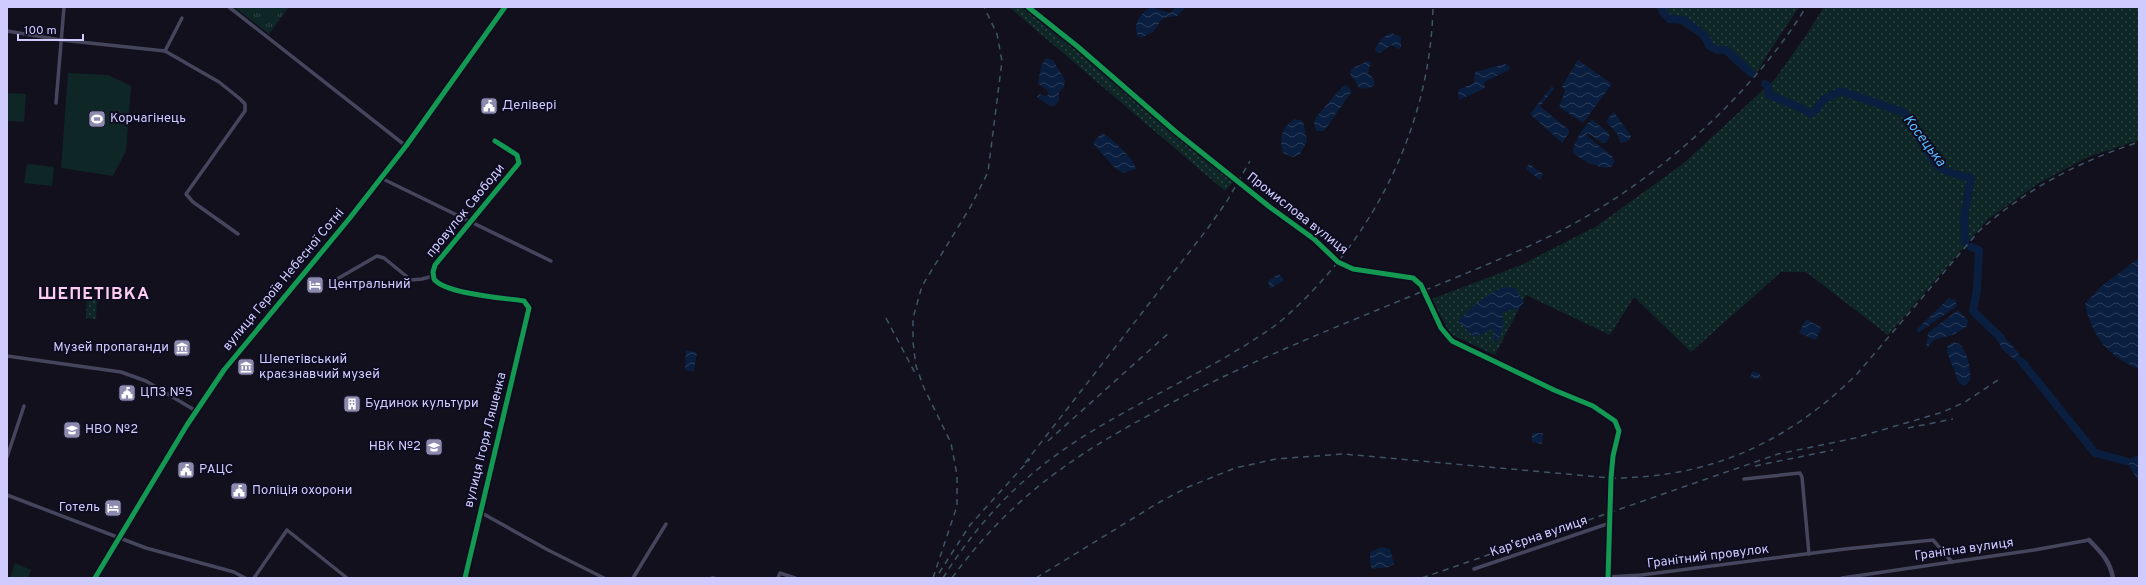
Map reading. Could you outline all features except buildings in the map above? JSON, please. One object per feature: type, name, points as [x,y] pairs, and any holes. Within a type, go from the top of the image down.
[{"type":"street","points":[[56,103],[64,7]]},
{"type":"street","points":[[229,7],[406,146]]},
{"type":"street","name":"вулиця Героїв Небесної Сотні","points":[[95,578],[118,537],[196,411],[236,354],[406,146],[505,7]]},
{"type":"street","name":"Промислова вулиця","points":[[1028,7],[1077,46],[1176,132],[1271,208],[1314,239],[1338,262],[1352,269],[1413,278],[1421,284],[1441,328],[1452,341],[1554,390],[1593,406],[1616,421],[1619,431],[1613,456],[1608,578]]},
{"type":"street","points":[[165,51],[182,18]]},
{"type":"street","points":[[7,31],[61,40],[165,51],[219,82],[240,98],[244,104],[245,111],[186,194],[193,202],[238,234]]},
{"type":"street","name":"провулок Свободи","points":[[495,141],[517,155],[519,163],[435,265],[433,276],[437,282],[443,286],[473,294],[524,301],[529,308]]},
{"type":"street","points":[[381,178],[551,261]]},
{"type":"street","points":[[337,279],[377,256],[384,258],[411,280],[433,276]]},
{"type":"street","name":"вулиця Ігоря Ляшенка","points":[[465,578],[529,308]]},
{"type":"street","points":[[7,356],[120,372],[146,380],[196,411]]},
{"type":"street","points":[[7,458],[24,406]]},
{"type":"street","points":[[1744,479],[1800,473],[1809,554]]},
{"type":"street","points":[[7,494],[174,557],[234,572],[245,578]]},
{"type":"street","points":[[480,512],[604,578]]},
{"type":"street","name":"Карʼєрна вулиця","points":[[1474,569],[1610,523]]},
{"type":"street","points":[[633,578],[666,524]]},
{"type":"street","points":[[254,578],[287,530],[346,578]]},
{"type":"street","name":"Гранітний провулок","points":[[1608,578],[1657,574],[1809,554],[1933,540],[1952,562]]},
{"type":"street","points":[[2089,540],[2106,557],[2110,564],[2113,578]]},
{"type":"street","name":"Гранітна вулиця","points":[[1842,578],[2089,540]]},
{"type":"street","points":[[778,578],[780,573],[795,578]]},
{"type":"green space","points":[[234,7],[289,7],[269,34]]},
{"type":"green space","points":[[1009,7],[1027,7],[1234,181],[1225,191]]},
{"type":"green space","points":[[1655,7],[1799,7],[1756,74]]},
{"type":"green space","points":[[1824,7],[2139,7],[2139,140],[2088,157],[2039,183],[1988,219],[1888,335],[1806,272],[1781,272],[1691,352],[1634,297],[1610,335],[1526,295],[1495,355],[1450,334],[1432,299],[1521,265],[1597,226],[1684,163],[1775,79]]},
{"type":"green space","name":"Корчагінець","points":[[68,73],[108,75],[131,86],[126,151],[113,176],[61,168]]},
{"type":"green space","points":[[7,93],[26,94],[24,122],[7,121]]},
{"type":"green space","points":[[27,164],[54,167],[52,186],[24,183]]},
{"type":"green space","points":[[87,298],[97,299],[96,319],[86,318]]},
{"type":"green space","points":[[15,563],[31,570],[28,578],[10,578]]},
{"type":"water","points":[[1151,7],[1170,13],[1176,7],[1186,7],[1177,16],[1163,18],[1153,32],[1141,38],[1137,35],[1137,22],[1143,13]]},
{"type":"water","points":[[1391,33],[1401,37],[1401,48],[1398,49],[1391,45],[1380,53],[1376,52],[1375,49],[1382,38]]},
{"type":"water","points":[[1046,58],[1053,60],[1065,80],[1064,87],[1059,92],[1059,101],[1054,106],[1050,106],[1037,97],[1039,94],[1046,96],[1049,94],[1046,89],[1038,84],[1041,66]]},
{"type":"water","points":[[1578,60],[1612,84],[1583,123],[1559,107],[1565,91],[1562,86]]},
{"type":"water","points":[[1366,61],[1371,62],[1368,73],[1374,79],[1375,84],[1368,88],[1359,88],[1355,80],[1351,77],[1351,73],[1353,68]]},
{"type":"water","points":[[1505,64],[1510,67],[1509,70],[1484,82],[1485,88],[1459,100],[1458,90],[1474,83],[1475,72]]},
{"type":"water","points":[[1346,85],[1352,91],[1324,131],[1316,131],[1314,123],[1316,117],[1342,87]]},
{"type":"water","points":[[1552,86],[1554,89],[1540,106],[1569,130],[1569,133],[1562,143],[1530,114]]},
{"type":"water","points":[[1614,112],[1631,136],[1629,140],[1621,143],[1617,134],[1607,122],[1608,118]]},
{"type":"water","points":[[1295,119],[1303,121],[1307,141],[1300,154],[1293,157],[1283,153],[1281,138],[1284,129]]},
{"type":"water","points":[[1593,120],[1610,134],[1607,142],[1602,143],[1588,133],[1586,135],[1612,156],[1615,161],[1611,167],[1607,168],[1596,166],[1573,152],[1580,134],[1587,124]]},
{"type":"water","points":[[1102,133],[1122,149],[1132,160],[1136,169],[1123,173],[1116,169],[1094,145],[1094,141]]},
{"type":"water","points":[[1529,164],[1543,174],[1540,180],[1526,169]]},
{"type":"water","points":[[2139,258],[2139,369],[2118,358],[2103,344],[2092,326],[2085,304],[2099,288]]},
{"type":"water","points":[[1279,274],[1284,280],[1270,289],[1268,281]]},
{"type":"water","points":[[1506,287],[1515,288],[1524,302],[1517,311],[1513,309],[1502,313],[1502,330],[1494,344],[1493,329],[1474,337],[1458,321],[1480,301],[1494,292]]},
{"type":"water","points":[[1949,298],[1955,300],[1957,306],[1918,333],[1917,329]]},
{"type":"water","points":[[1958,310],[1968,320],[1967,326],[1955,334],[1934,340],[1926,349],[1928,333]]},
{"type":"water","points":[[1806,319],[1822,328],[1815,340],[1799,333]]},
{"type":"water","points":[[1996,328],[2017,351],[2029,372],[2003,350],[1994,335]]},
{"type":"water","points":[[1954,342],[1962,347],[1969,364],[1970,380],[1965,386],[1959,383],[1947,352],[1948,345]]},
{"type":"water","points":[[686,350],[697,353],[694,371],[688,371],[685,369]]},
{"type":"water","points":[[1753,371],[1760,374],[1761,378],[1756,379],[1750,377]]},
{"type":"water","points":[[1532,433],[1543,433],[1542,444],[1532,442]]},
{"type":"water","points":[[2136,456],[2139,457],[2139,482],[2126,461]]},
{"type":"water","points":[[1382,547],[1390,549],[1394,564],[1388,567],[1372,569],[1370,563],[1370,552]]},
{"type":"waterway","name":"Косецька","points":[[1662,7],[1663,12],[1669,19],[1684,20],[1705,37],[1709,46],[1717,50],[1726,50],[1751,73]]},
{"type":"waterway","name":"Косецька","points":[[1765,84],[1768,86],[1769,95],[1799,107],[1811,114],[1817,109],[1823,100],[1841,91],[1903,112],[1933,160],[1939,166],[1950,173],[1971,178],[1964,216],[1965,242]]},
{"type":"waterway","name":"Косецька","points":[[1971,247],[1979,250],[1977,289],[1973,311],[2001,338]]},
{"type":"waterway","name":"Косецька","points":[[2022,362],[2095,453],[2126,461]]},
{"type":"railway","points":[[933,578],[957,506],[957,475],[951,443],[924,388],[916,366],[913,342],[913,318],[922,286],[971,206],[988,172],[1002,61],[997,34],[984,7]]},
{"type":"railway","points":[[943,578],[965,545],[990,515],[1018,486],[1048,461],[1075,442],[1131,408],[1218,362],[1246,345],[1288,315],[1315,289],[1350,246],[1370,216],[1388,184],[1403,150],[1425,80],[1433,7]]},
{"type":"railway","points":[[952,578],[974,550],[1018,503],[1068,464],[1123,430],[1185,396],[1250,364],[1542,240],[1595,211],[1630,188],[1664,163],[1729,105],[1783,40],[1806,7]]},
{"type":"railway","points":[[1036,578],[1158,503],[1188,487],[1235,468],[1276,459],[1343,454],[1611,478],[1647,476],[1681,471],[1714,463],[1745,452],[1775,437],[1803,419],[1857,374],[1979,231],[1997,216],[2035,189],[2075,167],[2139,142]]},
{"type":"railway","points":[[1025,463],[1208,228],[1227,201],[1250,161]]},
{"type":"railway","points":[[886,318],[915,373]]},
{"type":"railway","points":[[1048,441],[1171,331]]},
{"type":"railway","points":[[1422,578],[1778,454],[1855,438],[1943,412],[1965,402],[2001,378]]},
{"type":"railway","points":[[1908,428],[1953,419]]},
{"type":"railway","points":[[1755,466],[1833,450]]},
{"type":"railway","points":[[939,573],[970,525],[1030,459]]},
{"type":"cycle path","points":[[95,578],[187,425],[224,370],[349,219],[406,146],[505,7]]},
{"type":"cycle path","points":[[1028,7],[1077,46],[1176,132],[1271,208],[1314,239],[1338,262],[1353,269],[1413,278],[1421,285],[1441,328],[1452,341],[1554,390],[1593,406],[1615,421],[1619,431],[1613,456],[1611,478],[1608,578]]},
{"type":"cycle path","points":[[465,578],[529,308],[524,301],[462,292],[450,288],[440,284],[434,279],[433,272],[435,265],[519,163],[517,155],[495,141]]},
{"type":"place","name":"Делівері","points":[[489,106]]},
{"type":"place","name":"Корчагінець","points":[[97,119]]},
{"type":"place","name":"Центральний","points":[[315,285]]},
{"type":"place","name":"Музей пропаганди","points":[[182,348]]},
{"type":"place","name":"Шепетівський краєзнавчий музей","points":[[246,367]]},
{"type":"place","name":"ЦПЗ №5","points":[[127,393]]},
{"type":"place","name":"Будинок культури","points":[[352,404]]},
{"type":"place","name":"НВО №2","points":[[72,430]]},
{"type":"place","name":"НВК №2","points":[[434,447]]},
{"type":"place","name":"РАЦС","points":[[186,470]]},
{"type":"place","name":"Поліція охорони","points":[[239,491]]},
{"type":"place","name":"Готель","points":[[113,508]]},
{"type":"district","name":"ШЕПЕТІВКА","points":[[94,295]]}]
